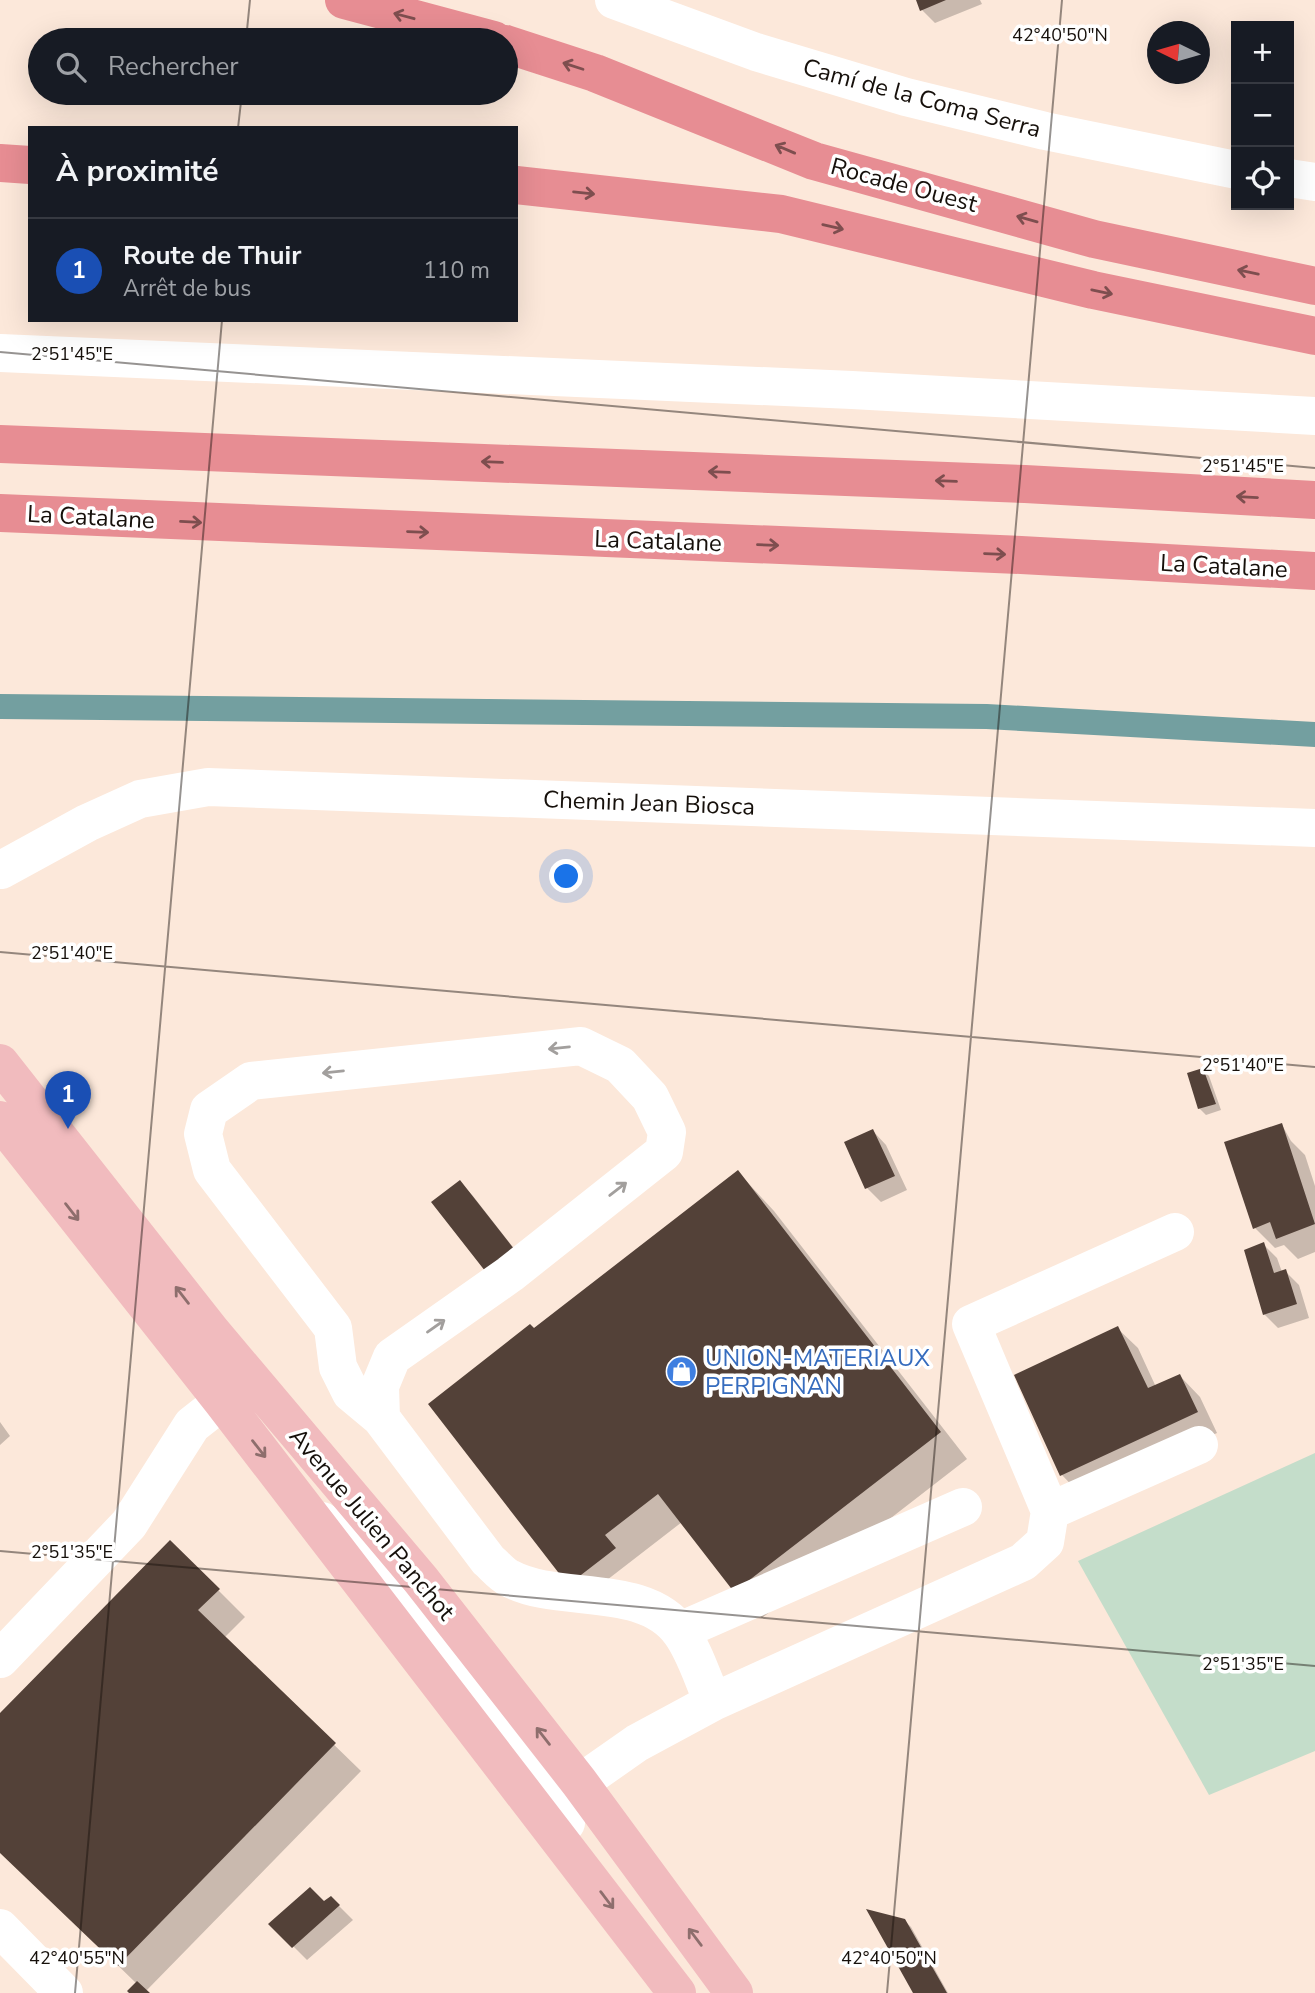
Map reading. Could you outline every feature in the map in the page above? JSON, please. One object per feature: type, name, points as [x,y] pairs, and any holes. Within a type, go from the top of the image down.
[{"type":"highway","points":[[344,0],[449,28]]},
{"type":"highway","name":"Rocade Ouest","points":[[518,48],[608,78],[814,161],[1094,239],[1315,286]]},
{"type":"highway","points":[[0,163],[28,165]]},
{"type":"highway","points":[[518,185],[781,214],[1093,290],[1315,336]]},
{"type":"highway","points":[[0,444],[1025,484],[1315,500]]},
{"type":"highway","name":"La Catalane","points":[[0,513],[1021,555],[1315,571]]},
{"type":"main road","name":"Avenue Julien Panchot","points":[[0,1063],[211,1331],[421,1580],[568,1791],[734,1993]]},
{"type":"main road","name":"Avenue Julien Panchot","points":[[0,1120],[228,1396],[303,1506],[677,1993]]},
{"type":"street","name":"Camí de la Coma Serra","points":[[614,0],[756,52],[905,97],[1045,131],[1231,169]]},
{"type":"street","points":[[1294,179],[1315,182]]},
{"type":"street","points":[[0,353],[852,390],[1315,416]]},
{"type":"street","name":"Chemin Jean Biosca","points":[[0,870],[87,823],[140,799],[208,787],[1315,828]]},
{"type":"street","points":[[381,1418],[380,1386],[392,1357],[510,1274],[664,1152],[667,1132],[650,1097],[620,1065],[581,1046],[251,1080],[209,1110],[203,1135],[212,1170],[333,1328],[361,1345],[392,1357]]},
{"type":"street","points":[[0,1098],[49,1157],[111,1205]]},
{"type":"street","points":[[568,1791],[637,1743],[713,1702],[1023,1562],[1045,1542],[1049,1511],[971,1324],[1175,1232]]},
{"type":"street","points":[[333,1328],[338,1367],[351,1393],[381,1418],[488,1560],[508,1577],[540,1588],[616,1598],[652,1610],[680,1631],[713,1702]]},
{"type":"street","points":[[211,1331],[228,1396],[310,1449]]},
{"type":"street","points":[[0,1659],[130,1524],[192,1425],[228,1396]]},
{"type":"street","points":[[1049,1511],[1199,1445]]},
{"type":"street","points":[[303,1506],[370,1558],[568,1791],[584,1870]]},
{"type":"street","points":[[680,1631],[963,1507]]},
{"type":"street","points":[[0,1928],[64,1993]]},
{"type":"green space","points":[[1315,1453],[1315,1751],[1209,1795],[1078,1561]]},
{"type":"water","points":[[0,694],[987,704],[1315,722],[1315,747],[986,729],[0,719]]},
{"type":"building","points":[[916,0],[946,0],[920,11]]},
{"type":"building","points":[[1203,1068],[1216,1104],[1198,1109],[1187,1073]]},
{"type":"building","points":[[1282,1123],[1315,1224],[1276,1239],[1270,1222],[1253,1229],[1224,1142]]},
{"type":"building","points":[[873,1129],[895,1176],[865,1189],[844,1142]]},
{"type":"building","name":"UNION-MATERIAUX PERPIGNAN","points":[[738,1170],[941,1432],[734,1592],[658,1494],[605,1535],[616,1548],[568,1585],[428,1404],[530,1324],[534,1328]]},
{"type":"building","points":[[460,1180],[518,1254],[489,1276],[431,1202]]},
{"type":"building","points":[[1264,1242],[1274,1273],[1286,1269],[1297,1304],[1263,1315],[1244,1250]]},
{"type":"building","points":[[1118,1326],[1148,1388],[1180,1374],[1198,1412],[1060,1476],[1014,1375]]},
{"type":"building","points":[[170,1540],[220,1589],[198,1610],[336,1743],[118,1966],[0,1853],[0,1713]]},
{"type":"building","points":[[310,1887],[324,1901],[331,1896],[340,1905],[292,1948],[268,1924]]},
{"type":"building","points":[[866,1909],[905,1919],[947,1993],[913,1993]]},
{"type":"building","points":[[137,1981],[150,1993],[129,1993],[127,1991]]},
{"type":"place","name":"Route de Thuir","points":[[68,1129]]},
{"type":"place","name":"UNION-MATERIAUX PERPIGNAN","points":[[682,1372]]}]
